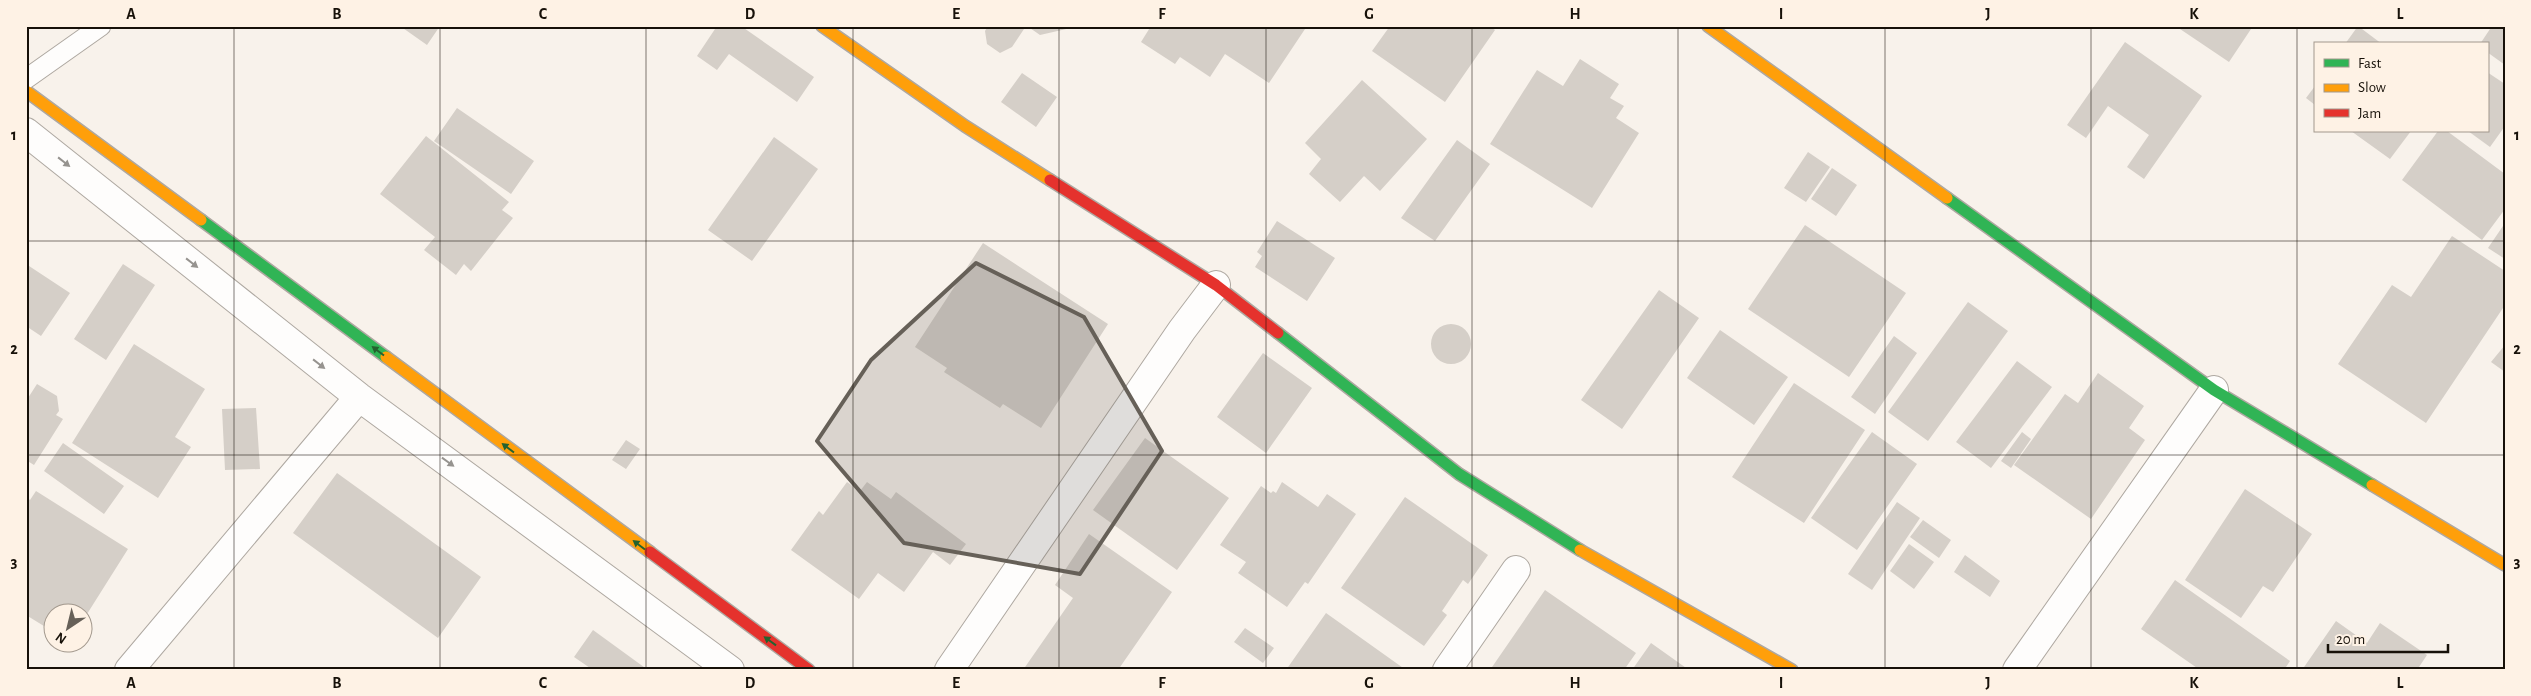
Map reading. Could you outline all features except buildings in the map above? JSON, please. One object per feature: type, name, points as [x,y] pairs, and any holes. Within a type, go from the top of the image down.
[{"type":"street","points":[[822,26],[965,126],[1216,285],[1459,474],[1555,536],[1792,670]]},
{"type":"street","points":[[1708,26],[2214,390],[2505,565]]},
{"type":"street","points":[[26,91],[809,670]]},
{"type":"street","points":[[26,132],[359,397],[713,665]]},
{"type":"street","points":[[949,670],[1182,330],[1216,285]]},
{"type":"street","points":[[2017,670],[2214,390]]},
{"type":"street","points":[[130,670],[359,397]]},
{"type":"street","points":[[1447,670],[1516,570]]},
{"type":"lane","points":[[26,79],[101,26]]},
{"type":"highlighted area","points":[[976,263],[1084,317],[1162,451],[1080,574],[904,543],[817,441],[871,360]]},
{"type":"traffic: fast","points":[[1947,198],[2214,390],[2372,485]]},
{"type":"traffic: fast","points":[[201,220],[386,357]]},
{"type":"traffic: fast","points":[[1278,333],[1459,474],[1580,550]]},
{"type":"traffic: slow","points":[[822,26],[965,126],[1050,180]]},
{"type":"traffic: slow","points":[[1708,26],[1947,198]]},
{"type":"traffic: slow","points":[[26,91],[201,220]]},
{"type":"traffic: slow","points":[[386,357],[650,552]]},
{"type":"traffic: slow","points":[[2372,485],[2505,565]]},
{"type":"traffic: slow","points":[[1580,550],[1792,670]]},
{"type":"traffic: jam","points":[[1050,180],[1216,285],[1278,333]]},
{"type":"traffic: jam","points":[[650,552],[809,670]]}]
